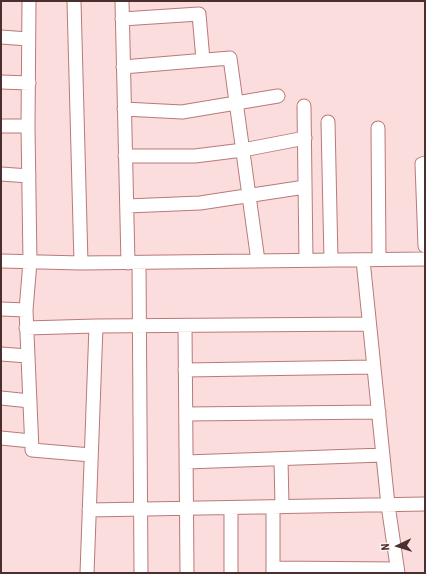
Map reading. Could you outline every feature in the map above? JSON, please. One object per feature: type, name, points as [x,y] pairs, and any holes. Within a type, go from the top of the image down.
[{"type":"street","points":[[29,1],[28,126],[30,262],[26,328],[32,450],[91,456]]},
{"type":"street","points":[[74,1],[80,263]]},
{"type":"street","points":[[122,1],[127,206],[139,326],[141,573]]},
{"type":"street","points":[[122,19],[199,14],[203,60]]},
{"type":"street","points":[[1,37],[28,39]]},
{"type":"street","points":[[123,67],[230,58],[258,261]]},
{"type":"street","points":[[1,82],[29,83]]},
{"type":"street","points":[[124,109],[182,112],[278,96]]},
{"type":"street","points":[[304,106],[306,260]]},
{"type":"street","points":[[328,122],[331,260]]},
{"type":"street","points":[[1,126],[28,126]]},
{"type":"street","points":[[378,128],[379,259]]},
{"type":"street","points":[[126,156],[195,156],[243,150],[305,138]]},
{"type":"street","points":[[425,163],[422,164],[425,246]]},
{"type":"street","points":[[1,174],[29,176]]},
{"type":"street","points":[[127,206],[200,203],[306,187]]},
{"type":"street","points":[[1,262],[133,263],[425,259]]},
{"type":"street","points":[[281,459],[273,570],[398,571],[388,505],[363,260]]},
{"type":"street","points":[[1,309],[26,310]]},
{"type":"street","points":[[26,328],[369,324]]},
{"type":"street","points":[[87,573],[96,326]]},
{"type":"street","points":[[185,326],[187,573]]},
{"type":"street","points":[[1,354],[28,356]]},
{"type":"street","points":[[185,370],[374,367]]},
{"type":"street","points":[[1,398],[30,401]]},
{"type":"street","points":[[186,414],[378,412]]},
{"type":"street","points":[[1,438],[31,440]]},
{"type":"street","points":[[186,462],[383,455]]},
{"type":"street","points":[[89,510],[425,504]]},
{"type":"street","points":[[231,508],[231,573]]}]
